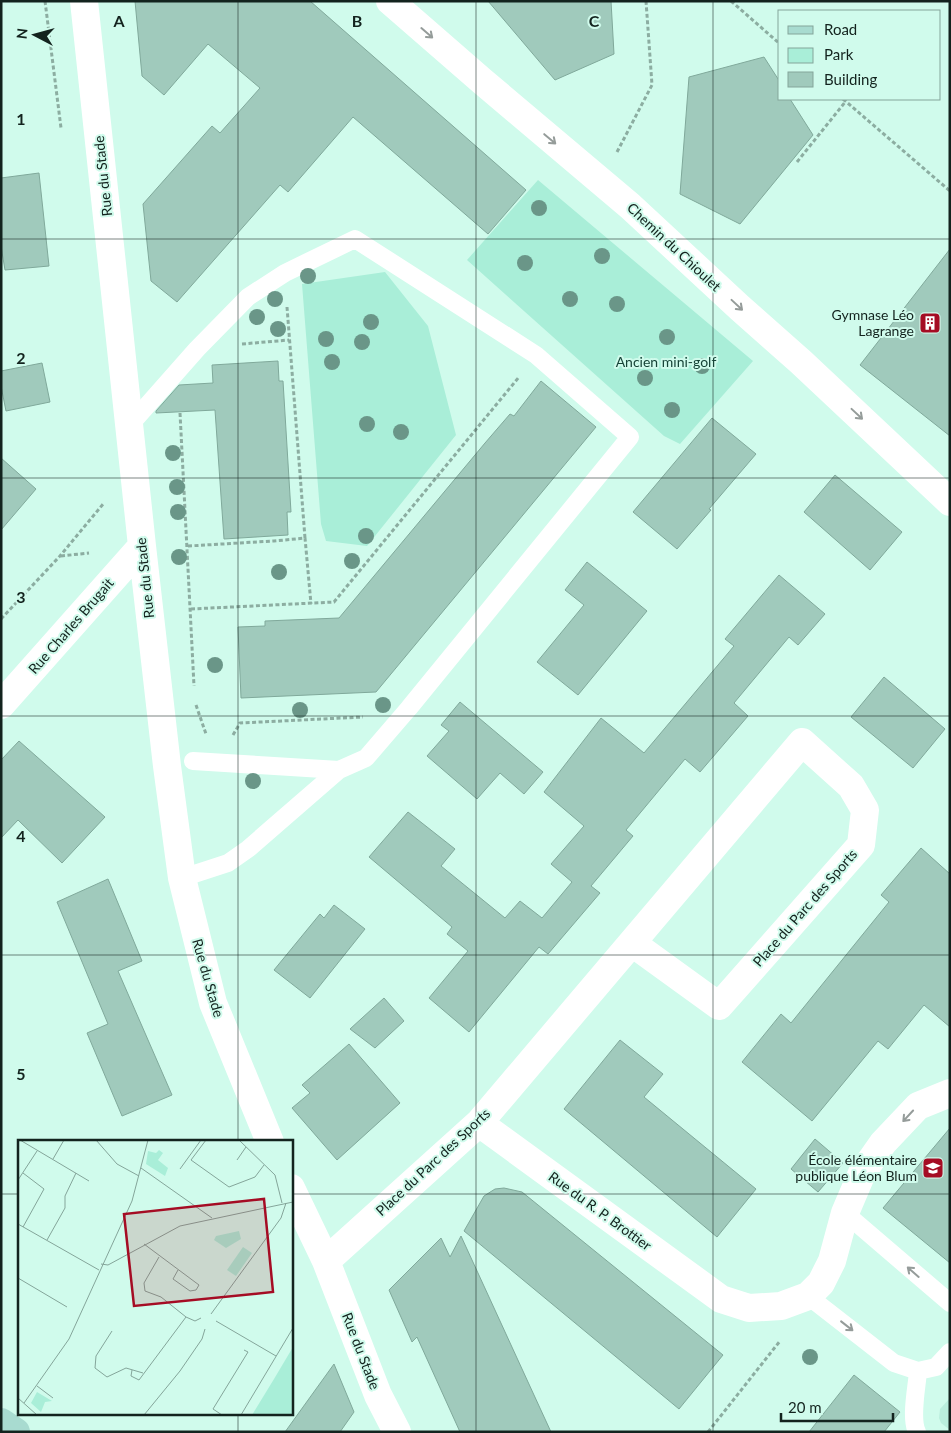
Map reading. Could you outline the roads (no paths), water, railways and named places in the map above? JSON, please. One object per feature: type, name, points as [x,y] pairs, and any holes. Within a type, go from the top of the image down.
[{"type":"street","name":"Rue du Stade","points":[[84,1],[142,546],[182,878],[213,1003],[269,1140]]},
{"type":"street","name":"Chemin du Chioulet","points":[[390,1],[630,206],[801,362],[950,502]]},
{"type":"street","name":"Rue Charles Brugait","points":[[1,705],[142,546]]},
{"type":"street","name":"Place du Parc des Sports","points":[[326,1261],[479,1123],[802,742],[851,786],[865,810],[861,845],[719,1006],[632,943]]},
{"type":"street","points":[[808,1296],[821,1283],[832,1261],[845,1213],[862,1173],[883,1143],[918,1106],[950,1093]]},
{"type":"street","name":"Rue du R. P. Brottier","points":[[479,1123],[721,1299],[749,1308],[781,1306],[808,1296]]},
{"type":"street","name":"Rue du Stade","points":[[292,1190],[326,1261],[378,1395],[398,1432]]},
{"type":"lane","points":[[129,426],[197,349],[248,297],[285,273],[355,239],[536,355],[630,437],[366,758],[339,770],[228,863],[182,878]]},
{"type":"lane","points":[[193,761],[339,770]]},
{"type":"lane","points":[[845,1213],[950,1303]]},
{"type":"lane","points":[[808,1296],[894,1363],[918,1371],[936,1367],[950,1352]]},
{"type":"lane","points":[[917,1432],[914,1412],[918,1371]]},
{"type":"place","name":"Gymnase Léo Lagrange","points":[[930,323]]},
{"type":"place","name":"École élémentaire publique Léon Blum","points":[[933,1168]]},
{"type":"park label","name":"Ancien mini-golf","points":[[666,362]]}]
